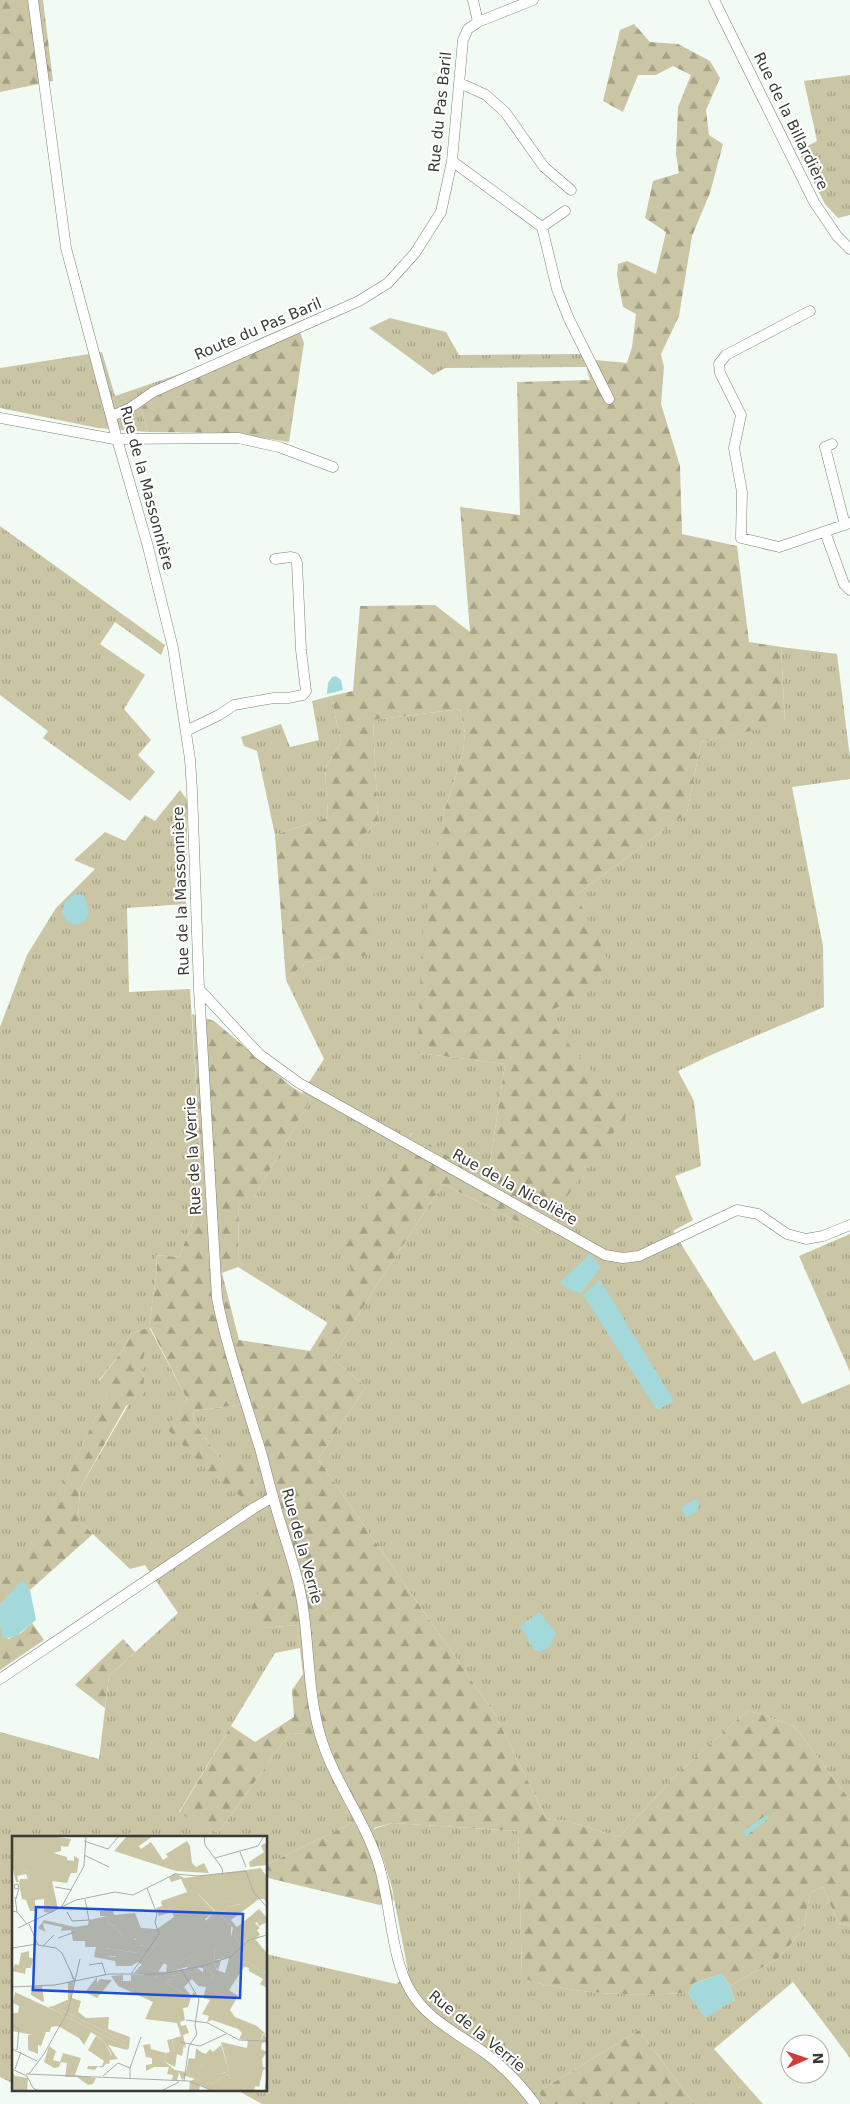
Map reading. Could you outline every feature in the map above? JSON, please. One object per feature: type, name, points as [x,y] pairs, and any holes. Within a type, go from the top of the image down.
[{"type":"street","name":"Rue de la Massonnière","points":[[33,0],[61,222],[66,248],[147,543],[173,648],[186,731],[192,790],[199,988]]},
{"type":"street","points":[[473,0],[478,22]]},
{"type":"street","name":"Rue du Pas Baril","points":[[409,260],[441,212],[452,161],[463,40],[468,29],[478,22],[533,0]]},
{"type":"street","name":"Rue de la Billardière","points":[[714,0],[814,202],[837,236],[850,249]]},
{"type":"street","points":[[460,84],[486,96],[505,112],[544,167],[571,190]]},
{"type":"street","points":[[452,161],[542,227],[560,296],[569,319],[609,399]]},
{"type":"street","points":[[542,227],[565,211]]},
{"type":"street","name":"Route du Pas Baril","points":[[112,416],[130,408],[162,388],[359,301],[388,283],[409,260]]},
{"type":"street","points":[[810,311],[726,355],[719,364],[720,373],[741,415],[734,448],[742,492],[741,538],[780,547],[847,524],[825,447],[832,444]]},
{"type":"street","points":[[0,418],[117,439],[238,438],[279,447],[333,467]]},
{"type":"street","points":[[826,532],[844,584],[850,590]]},
{"type":"street","points":[[186,731],[234,706],[274,698],[303,695],[306,691],[301,650],[297,563],[295,558],[291,556],[275,559]]},
{"type":"street","name":"Rue de la Nicolière","points":[[199,988],[260,1054],[299,1083],[605,1255],[623,1258],[640,1256],[737,1210],[758,1214],[787,1234],[806,1239],[824,1236],[850,1224]]},
{"type":"street","name":"Rue de la Verrie","points":[[199,988],[217,1298],[223,1331],[258,1440],[303,1602],[314,1714],[322,1741],[332,1766],[368,1834],[380,1868],[400,1964],[408,1988],[418,2003],[431,2016],[502,2067],[535,2104]]},
{"type":"street","points":[[0,1679],[254,1508],[273,1498]]},
{"type":"green space","points":[[0,0],[43,0],[53,81],[0,92]]},
{"type":"green space","points":[[634,24],[650,42],[678,44],[710,61],[720,78],[706,110],[709,135],[723,144],[710,193],[692,236],[679,316],[661,354],[664,367],[661,404],[680,466],[682,534],[737,546],[749,642],[781,647],[785,723],[701,742],[687,813],[576,895],[615,974],[544,1015],[628,1113],[540,1233],[443,1184],[332,1358],[366,1387],[318,1459],[496,1716],[546,1818],[571,1822],[619,1837],[677,1774],[748,1710],[794,1726],[850,1800],[850,1926],[838,1923],[823,1887],[810,1893],[804,1928],[779,1958],[730,1986],[722,1974],[694,1983],[688,1993],[639,1994],[574,1990],[539,1984],[522,1977],[518,1831],[392,1823],[374,1828],[394,1900],[380,1905],[268,1878],[268,1864],[348,1825],[352,1819],[311,1734],[290,1733],[218,1833],[179,1813],[231,1726],[255,1742],[294,1717],[292,1690],[303,1674],[297,1625],[263,1628],[249,1614],[266,1575],[295,1555],[252,1403],[194,1411],[193,1421],[224,1464],[248,1462],[255,1488],[246,1500],[215,1478],[166,1428],[187,1399],[150,1327],[141,1370],[144,1378],[142,1398],[126,1406],[80,1488],[78,1520],[93,1534],[30,1590],[22,1581],[0,1605],[0,1567],[1,1565],[24,1563],[107,1395],[99,1381],[123,1350],[131,1334],[149,1327],[157,1269],[156,1255],[179,1257],[203,1196],[192,1014],[214,1021],[292,1087],[311,1099],[254,1197],[239,1197],[238,1267],[222,1273],[239,1340],[310,1351],[355,1278],[343,1249],[412,1133],[462,1165],[489,1169],[505,1064],[418,1053],[422,935],[444,812],[463,753],[465,733],[460,709],[373,720],[378,822],[361,837],[346,860],[377,877],[367,955],[306,962],[286,980],[275,835],[328,817],[325,769],[341,742],[331,696],[353,691],[360,606],[435,605],[470,632],[460,507],[520,515],[517,382],[590,380],[584,359],[627,363],[632,347],[636,314],[623,307],[617,275],[618,264],[627,261],[656,274],[666,232],[645,218],[653,181],[679,173],[676,154],[678,107],[691,75],[673,66],[656,75],[638,75],[623,112],[603,101],[620,30]]},
{"type":"green space","points":[[850,75],[850,215],[838,218],[825,204],[798,151],[817,141],[804,81]]},
{"type":"green space","points":[[390,318],[446,332],[459,355],[582,354],[586,367],[445,368],[433,375],[369,328]]},
{"type":"green space","points":[[297,324],[304,343],[289,442],[229,433],[148,432],[141,408],[191,370]]},
{"type":"green space","points":[[102,352],[115,396],[191,370],[141,408],[148,432],[98,428],[0,408],[0,368]]},
{"type":"green space","points":[[0,526],[165,645],[161,655],[115,622],[100,644],[145,675],[124,709],[151,740],[138,755],[155,772],[130,801],[43,738],[48,731],[0,695]]},
{"type":"green space","points":[[781,647],[837,654],[850,758],[850,779],[792,787],[823,946],[824,1007],[678,1071],[694,1101],[701,1166],[675,1176],[693,1220],[673,1231],[754,1361],[775,1351],[802,1404],[850,1384],[850,1800],[794,1726],[748,1710],[677,1774],[619,1837],[571,1822],[546,1818],[496,1716],[318,1459],[366,1387],[332,1358],[443,1184],[540,1233],[544,1015],[576,895],[687,813],[701,742],[785,722]]},
{"type":"green space","points":[[331,696],[341,742],[325,769],[328,817],[275,835],[257,751],[244,746],[241,737],[281,724],[290,747],[319,740],[312,701]]},
{"type":"green space","points":[[460,709],[465,733],[463,753],[444,812],[418,1053],[505,1064],[489,1169],[462,1165],[411,1133],[356,1277],[328,1323],[238,1267],[239,1196],[254,1197],[311,1099],[302,1093],[324,1059],[286,980],[306,962],[367,954],[345,860],[361,837],[378,822],[373,720]]},
{"type":"green space","points":[[180,790],[187,800],[186,904],[127,908],[129,992],[190,989],[203,1196],[179,1257],[156,1255],[157,1269],[149,1327],[131,1334],[123,1350],[99,1380],[107,1395],[24,1564],[2,1565],[0,1567],[0,1027],[27,955],[56,908],[95,869],[74,860],[105,832],[125,841],[145,815],[155,821]]},
{"type":"green space","points":[[850,1234],[850,1372],[799,1256]]},
{"type":"green space","points":[[149,1327],[187,1399],[167,1428],[224,1464],[193,1421],[194,1411],[252,1403],[295,1555],[263,1628],[297,1625],[300,1648],[275,1653],[179,1812],[218,1833],[290,1733],[312,1734],[352,1819],[348,1825],[268,1864],[268,1836],[12,1836],[12,2083],[0,2077],[0,1732],[99,1759],[109,1676],[178,1613],[145,1565],[130,1569],[78,1520],[80,1488],[144,1378],[141,1370]]},
{"type":"green space","points":[[32,1623],[44,1640],[0,1670],[0,1625],[8,1639],[21,1633]]},
{"type":"green space","points":[[123,1639],[135,1652],[109,1676],[105,1708],[75,1685]]},
{"type":"green space","points":[[392,1823],[518,1831],[522,1976],[544,1984],[590,1992],[688,1993],[705,2017],[734,2000],[730,1986],[779,1958],[804,1928],[810,1893],[823,1887],[838,1923],[850,1926],[850,2058],[793,1982],[714,2049],[763,2104],[694,2104],[639,2030],[538,2092],[547,2104],[262,2104],[241,2092],[268,2092],[268,1954],[396,1984],[409,1976],[392,1888],[374,1829]]},
{"type":"green space","points":[[639,2030],[694,2104],[547,2104],[538,2092]]},
{"type":"water","points":[[336,676],[341,680],[343,690],[327,694],[328,683],[332,677]]},
{"type":"water","points":[[75,894],[84,895],[89,912],[85,922],[76,925],[67,922],[62,912],[65,901]]},
{"type":"water","points":[[590,1254],[601,1267],[581,1293],[567,1289],[560,1282]]},
{"type":"water","points":[[600,1280],[627,1324],[628,1329],[630,1329],[674,1401],[657,1410],[583,1295]]},
{"type":"water","points":[[697,1498],[700,1504],[696,1512],[686,1518],[681,1508]]},
{"type":"water","points":[[22,1580],[30,1590],[36,1620],[16,1636],[3,1639],[0,1625],[0,1605]]},
{"type":"water","points":[[539,1612],[556,1633],[550,1646],[540,1652],[534,1650],[520,1626]]},
{"type":"water","points":[[766,1815],[769,1818],[746,1836],[742,1832]]},
{"type":"water","points":[[722,1974],[730,1986],[734,2000],[705,2018],[688,1993],[694,1983]]}]
